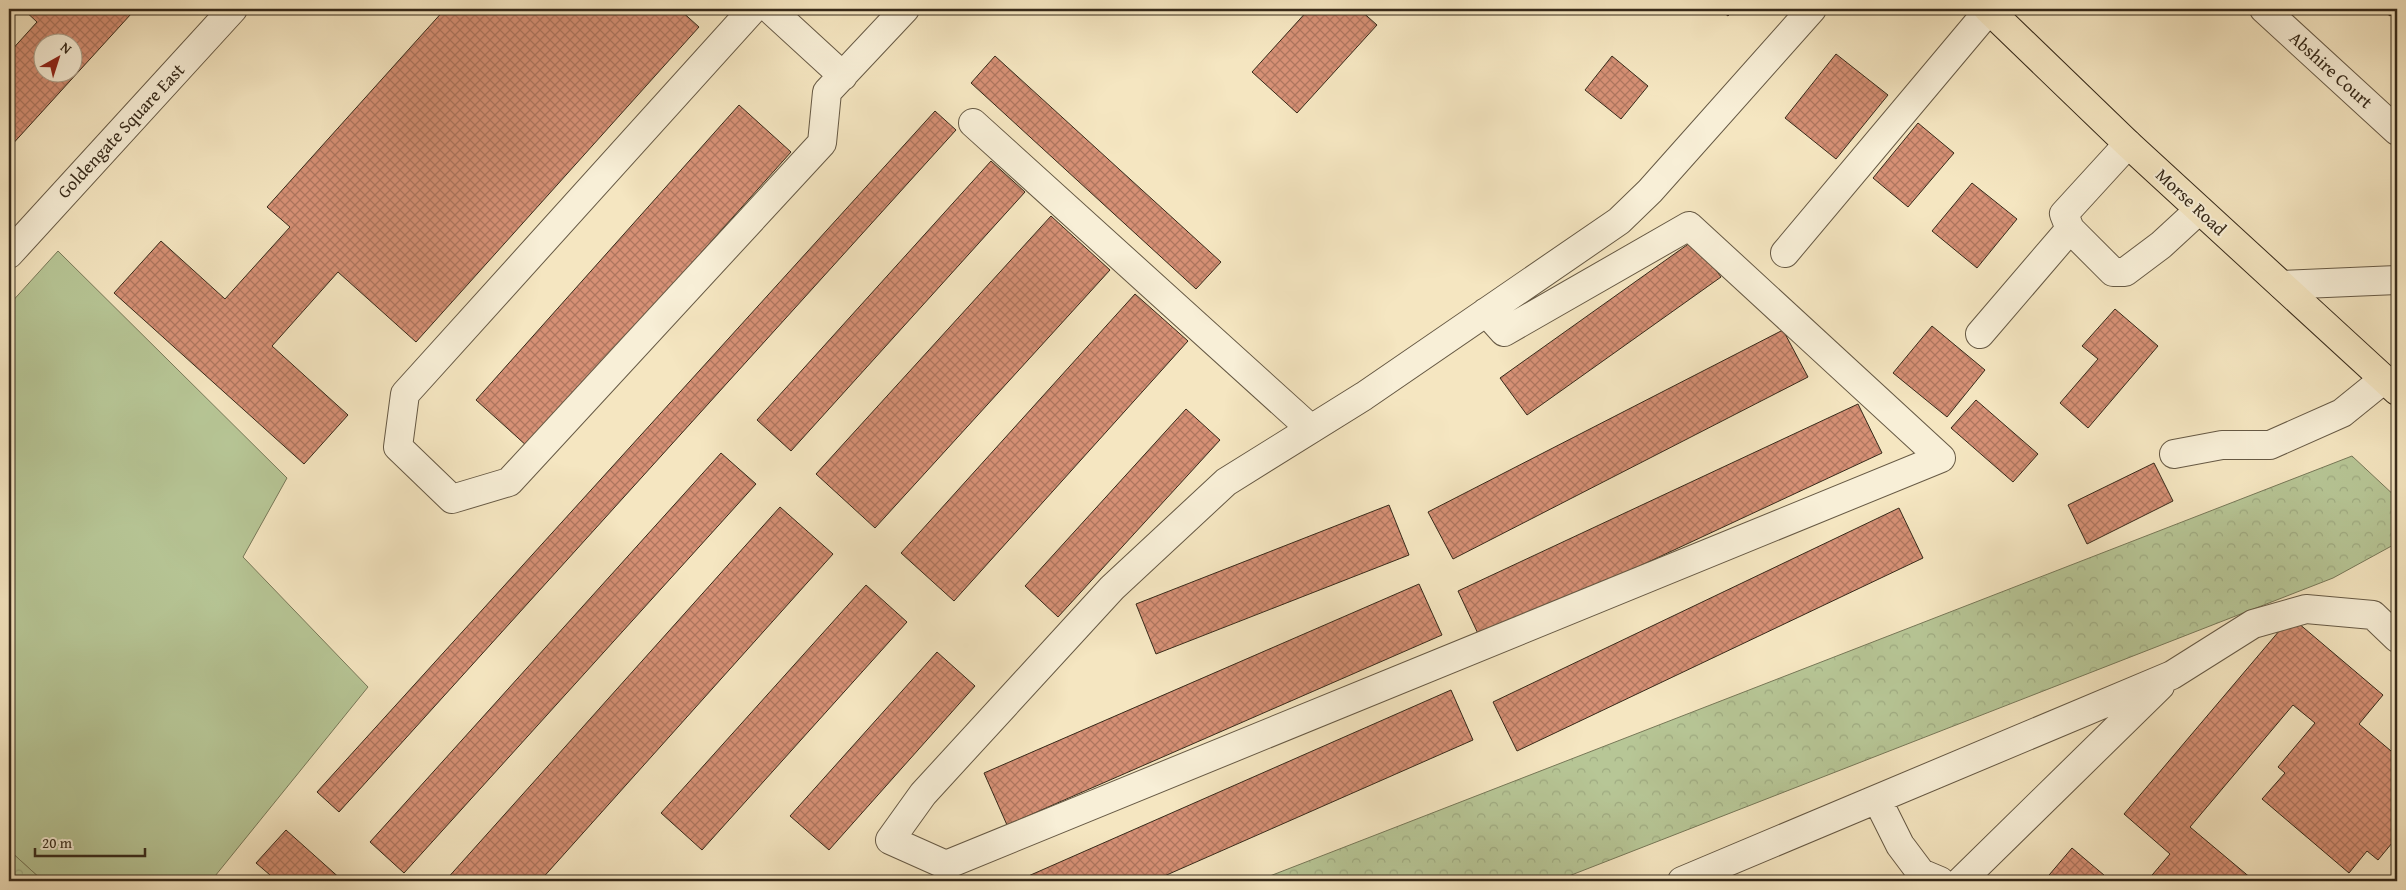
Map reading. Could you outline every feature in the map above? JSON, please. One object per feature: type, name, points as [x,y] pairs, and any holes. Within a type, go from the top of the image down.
[{"type":"main road","name":"Morse Road","points":[[1989,9],[2128,144],[2391,385]]},
{"type":"street","points":[[753,9],[404,394],[398,447],[452,500],[509,482],[822,143],[827,92],[906,9]]},
{"type":"street","points":[[770,9],[843,76]]},
{"type":"street","points":[[1486,312],[1504,332],[1689,226],[1941,458],[946,865],[890,840],[923,794],[1112,588],[1226,482],[1364,396],[1619,220],[1650,191],[1812,9]]},
{"type":"street","points":[[1785,253],[1989,9]]},
{"type":"street","name":"Abshire Court","points":[[2264,9],[2397,131]]},
{"type":"street","name":"Goldengate Square East","points":[[9,254],[224,12]]},
{"type":"street","points":[[973,123],[1311,429]]},
{"type":"street","points":[[2128,144],[2064,214],[2070,229],[2113,272],[2124,272],[2161,245],[2199,210]]},
{"type":"street","points":[[1980,334],[2070,229]]},
{"type":"street","points":[[2282,285],[2397,280]]},
{"type":"street","points":[[2174,454],[2222,445],[2270,445],[2342,413],[2391,385]]},
{"type":"street","points":[[1682,881],[2172,675],[2253,624],[2306,609],[2373,615],[2397,638]]},
{"type":"street","points":[[1961,881],[2172,675]]},
{"type":"street","points":[[1877,799],[1900,844],[1921,873],[1940,881]]},
{"type":"green space","points":[[58,251],[287,478],[243,557],[368,687],[211,881],[43,881],[9,850],[9,305]]},
{"type":"green space","points":[[2352,456],[2397,498],[2397,543],[2333,578],[1556,881],[1257,881]]},
{"type":"green space","points":[[9,850],[43,881],[9,881]]},
{"type":"building","points":[[23,9],[125,9],[131,14],[82,68],[82,32],[32,32],[32,82],[69,82],[9,148],[9,53],[37,22]]},
{"type":"building","points":[[445,9],[679,9],[699,27],[416,342],[338,272],[272,346],[348,415],[304,464],[114,293],[161,241],[225,299],[290,227],[267,207]]},
{"type":"building","points":[[1309,9],[1359,9],[1377,25],[1297,113],[1252,72]]},
{"type":"building","points":[[1719,9],[1734,9],[1728,16]]},
{"type":"building","points":[[2381,9],[2397,9],[2390,16]]},
{"type":"building","points":[[1836,54],[1888,95],[1836,159],[1785,118]]},
{"type":"building","points":[[995,56],[1221,262],[1196,289],[971,83]]},
{"type":"building","points":[[1612,56],[1648,86],[1621,119],[1585,90]]},
{"type":"building","points":[[739,105],[791,152],[528,447],[476,400]]},
{"type":"building","points":[[935,111],[956,130],[339,812],[317,792]]},
{"type":"building","points":[[1918,123],[1954,153],[1908,207],[1873,178]]},
{"type":"building","points":[[991,161],[1025,192],[791,451],[757,420]]},
{"type":"building","points":[[1972,183],[2017,219],[1977,268],[1932,231]]},
{"type":"building","points":[[1051,216],[1110,270],[875,528],[816,474]]},
{"type":"building","points":[[1694,240],[1721,277],[1527,415],[1500,378]]},
{"type":"building","points":[[1135,294],[1188,341],[954,601],[901,553]]},
{"type":"building","points":[[2115,309],[2158,346],[2088,428],[2060,403],[2098,359],[2082,346]]},
{"type":"building","points":[[1932,326],[1985,370],[1947,417],[1893,373]]},
{"type":"building","points":[[1783,330],[1808,377],[1453,559],[1428,512]]},
{"type":"building","points":[[1976,400],[2038,454],[2013,482],[1951,428]]},
{"type":"building","points":[[1858,404],[1882,453],[1481,640],[1458,591]]},
{"type":"building","points":[[1186,409],[1220,440],[1058,617],[1025,586]]},
{"type":"building","points":[[721,453],[756,484],[404,873],[370,842]]},
{"type":"building","points":[[2154,463],[2173,501],[2087,544],[2068,505]]},
{"type":"building","points":[[1389,505],[1409,555],[1156,654],[1136,604]]},
{"type":"building","points":[[780,507],[833,554],[540,881],[445,881]]},
{"type":"building","points":[[1899,508],[1923,558],[1517,751],[1493,702]]},
{"type":"building","points":[[1419,584],[1442,635],[1007,825],[984,773]]},
{"type":"building","points":[[866,585],[907,622],[702,850],[661,813]]},
{"type":"building","points":[[2291,617],[2383,695],[2359,724],[2397,756],[2397,837],[2378,860],[2367,851],[2349,873],[2262,799],[2285,773],[2278,767],[2315,723],[2293,705],[2190,827],[2252,879],[2249,881],[2147,881],[2170,854],[2124,814]]},
{"type":"building","points":[[937,652],[975,686],[829,850],[790,816]]},
{"type":"building","points":[[1451,690],[1473,740],[1153,881],[1017,881]]},
{"type":"building","points":[[286,830],[343,881],[277,881],[256,863]]},
{"type":"building","points":[[2072,848],[2111,881],[2044,881]]},
{"type":"building","points":[[2397,872],[2397,881],[2389,881]]}]
